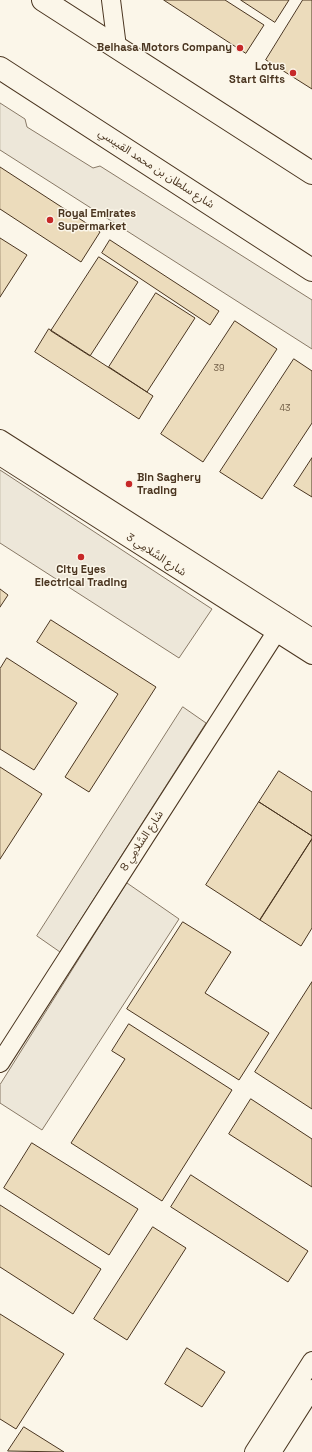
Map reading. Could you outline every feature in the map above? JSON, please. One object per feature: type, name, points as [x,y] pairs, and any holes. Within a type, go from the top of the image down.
[{"type":"main road","points":[[53,2],[117,47],[312,173]]},
{"type":"main road","name":"شارع سلطان بن محمد القبيسي","points":[[0,68],[312,270]]},
{"type":"street","points":[[111,0],[117,47]]},
{"type":"street","name":"شارع السَّلامِي 3","points":[[0,439],[280,626],[312,655]]},
{"type":"street","name":"شارع السَّلامِي 3","points":[[0,456],[280,626],[312,638]]},
{"type":"street","name":"شارع السَّلامِي 8","points":[[0,1063],[280,626]]},
{"type":"street","points":[[254,1452],[312,1361]]},
{"type":"street","points":[[272,1452],[312,1390]]},
{"type":"shaded area","points":[[0,103],[25,119],[27,127],[93,168],[100,166],[312,300],[312,349],[0,150]]},
{"type":"shaded area","points":[[0,470],[212,609],[179,658],[0,543]]},
{"type":"shaded area","points":[[183,707],[206,723],[60,952],[37,936]]},
{"type":"shaded area","points":[[127,883],[179,919],[42,1130],[0,1103],[0,1085]]},
{"type":"building","points":[[164,0],[225,0],[264,25],[246,53]]},
{"type":"building","points":[[241,0],[289,0],[275,22]]},
{"type":"building","points":[[303,0],[312,0],[312,89],[266,60]]},
{"type":"building","name":"Royal Emirates Supermarket","points":[[0,167],[100,232],[81,262],[0,209]]},
{"type":"building","points":[[0,238],[27,255],[0,297]]},
{"type":"building","points":[[110,240],[219,311],[210,325],[102,253]]},
{"type":"building","points":[[99,257],[138,282],[90,356],[51,331]]},
{"type":"building","points":[[156,293],[195,318],[147,392],[109,367]]},
{"type":"building","points":[[235,321],[277,349],[203,462],[161,434]]},
{"type":"building","points":[[49,329],[153,396],[139,419],[35,352]]},
{"type":"building","points":[[294,359],[312,371],[312,423],[262,499],[220,472]]},
{"type":"building","points":[[312,458],[312,497],[294,486]]},
{"type":"building","points":[[0,589],[8,595],[0,607]]},
{"type":"building","points":[[51,620],[156,687],[89,792],[65,777],[118,694],[37,642]]},
{"type":"building","points":[[7,658],[77,703],[34,770],[0,749],[0,669]]},
{"type":"building","points":[[0,767],[42,794],[0,859]]},
{"type":"building","points":[[279,771],[312,792],[312,836],[259,802]]},
{"type":"building","points":[[259,802],[312,836],[312,839],[260,920],[206,885]]},
{"type":"building","points":[[312,839],[312,928],[301,946],[260,920]]},
{"type":"building","points":[[183,922],[231,952],[205,993],[269,1033],[239,1080],[127,1009]]},
{"type":"building","points":[[312,982],[312,1109],[255,1072]]},
{"type":"building","points":[[129,1024],[232,1090],[162,1201],[71,1143],[125,1059],[112,1051]]},
{"type":"building","points":[[251,1099],[312,1139],[312,1187],[229,1134]]},
{"type":"building","points":[[32,1143],[138,1209],[109,1255],[4,1188]]},
{"type":"building","points":[[191,1175],[308,1251],[288,1282],[171,1207]]},
{"type":"building","points":[[0,1205],[101,1269],[73,1314],[0,1267]]},
{"type":"building","points":[[153,1227],[186,1248],[127,1340],[94,1319]]},
{"type":"building","points":[[0,1314],[64,1354],[16,1429],[0,1419]]},
{"type":"building","points":[[187,1348],[225,1372],[202,1407],[165,1384]]},
{"type":"building","points":[[24,1427],[64,1452],[8,1451]]},
{"type":"place","name":"Belhasa Motors Company","points":[[240,48]]},
{"type":"place","name":"Lotus Start Gifts","points":[[293,73]]},
{"type":"place","name":"Royal Emirates Supermarket","points":[[50,220]]},
{"type":"place","name":"Bin Saghery Trading","points":[[129,484]]},
{"type":"place","name":"City Eyes Electrical Trading","points":[[81,557]]}]
